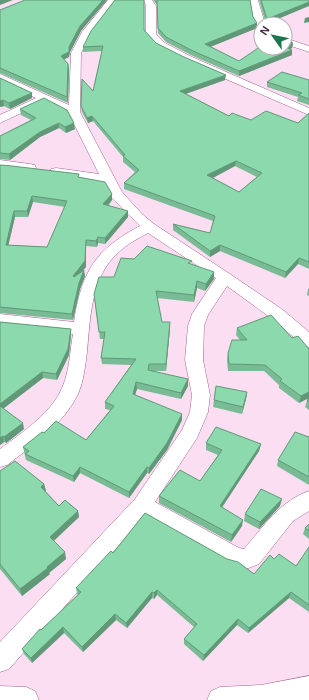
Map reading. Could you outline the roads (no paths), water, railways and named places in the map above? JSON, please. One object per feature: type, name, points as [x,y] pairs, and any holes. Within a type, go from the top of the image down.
[{"type":"street","points":[[113,0],[85,34],[76,53],[74,112],[116,194],[124,204],[149,227],[225,277],[277,314],[309,341]]},
{"type":"street","points":[[148,0],[151,6],[151,35],[161,45],[188,59],[309,112]]},
{"type":"street","points":[[254,0],[258,16]]},
{"type":"street","points":[[293,44],[309,49]]},
{"type":"street","points":[[0,77],[74,112]]},
{"type":"street","points":[[0,119],[45,98]]},
{"type":"street","points":[[0,164],[108,179]]},
{"type":"street","points":[[0,459],[41,426],[62,405],[73,384],[86,295],[94,270],[120,242],[132,234],[149,227]]},
{"type":"street","points":[[0,660],[142,505],[190,433],[199,412],[201,394],[194,360],[196,326],[200,314],[225,277]]},
{"type":"street","points":[[0,320],[82,329]]},
{"type":"street","points":[[142,505],[235,556],[246,559],[251,557],[286,515],[309,500]]},
{"type":"street","points":[[220,700],[261,698],[309,688]]},
{"type":"street","points":[[0,699],[26,700]]}]
